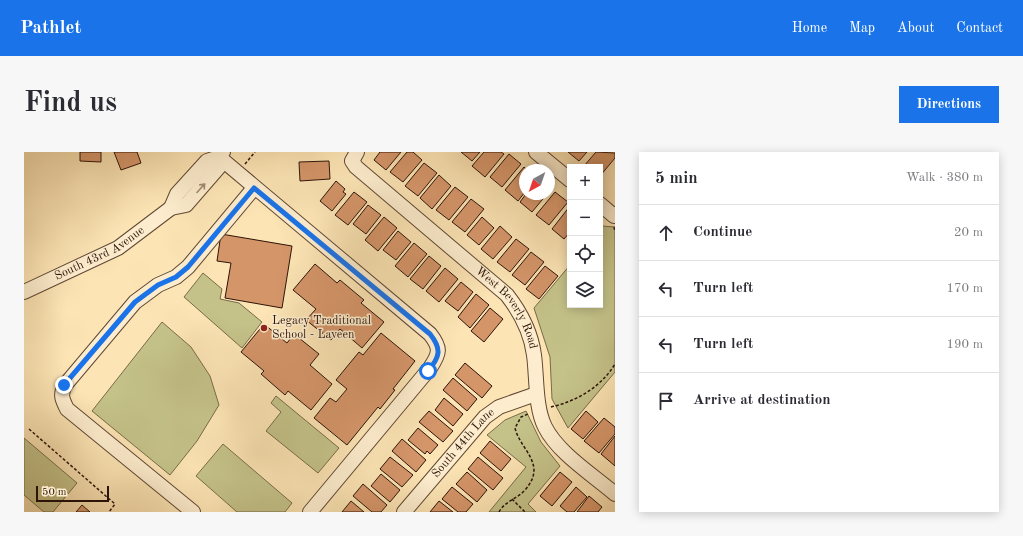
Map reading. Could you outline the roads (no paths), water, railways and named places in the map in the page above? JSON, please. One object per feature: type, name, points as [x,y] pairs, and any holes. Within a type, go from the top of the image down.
[{"type":"street","name":"West Beverly Road","points":[[356,152],[352,161],[356,167],[507,295],[513,302],[524,319],[530,335],[534,354],[536,394],[544,426],[554,440],[615,494]]},
{"type":"street","points":[[536,152],[567,178]]},
{"type":"street","points":[[221,154],[238,174],[254,188],[430,334],[437,344],[439,351],[430,368],[310,512]]},
{"type":"street","name":"South 43rd Avenue","points":[[24,292],[118,248],[172,208],[186,204],[219,167],[221,154]]},
{"type":"street","points":[[193,512],[67,409],[61,398],[62,392],[64,385],[135,302],[158,285],[176,277],[188,267],[254,188]]},
{"type":"street","points":[[603,206],[614,215]]},
{"type":"street","name":"South 44th Lane","points":[[404,512],[485,417],[499,407],[536,394]]},
{"type":"place","name":"Legacy Traditional School - Laveen","points":[[264,328]]}]
